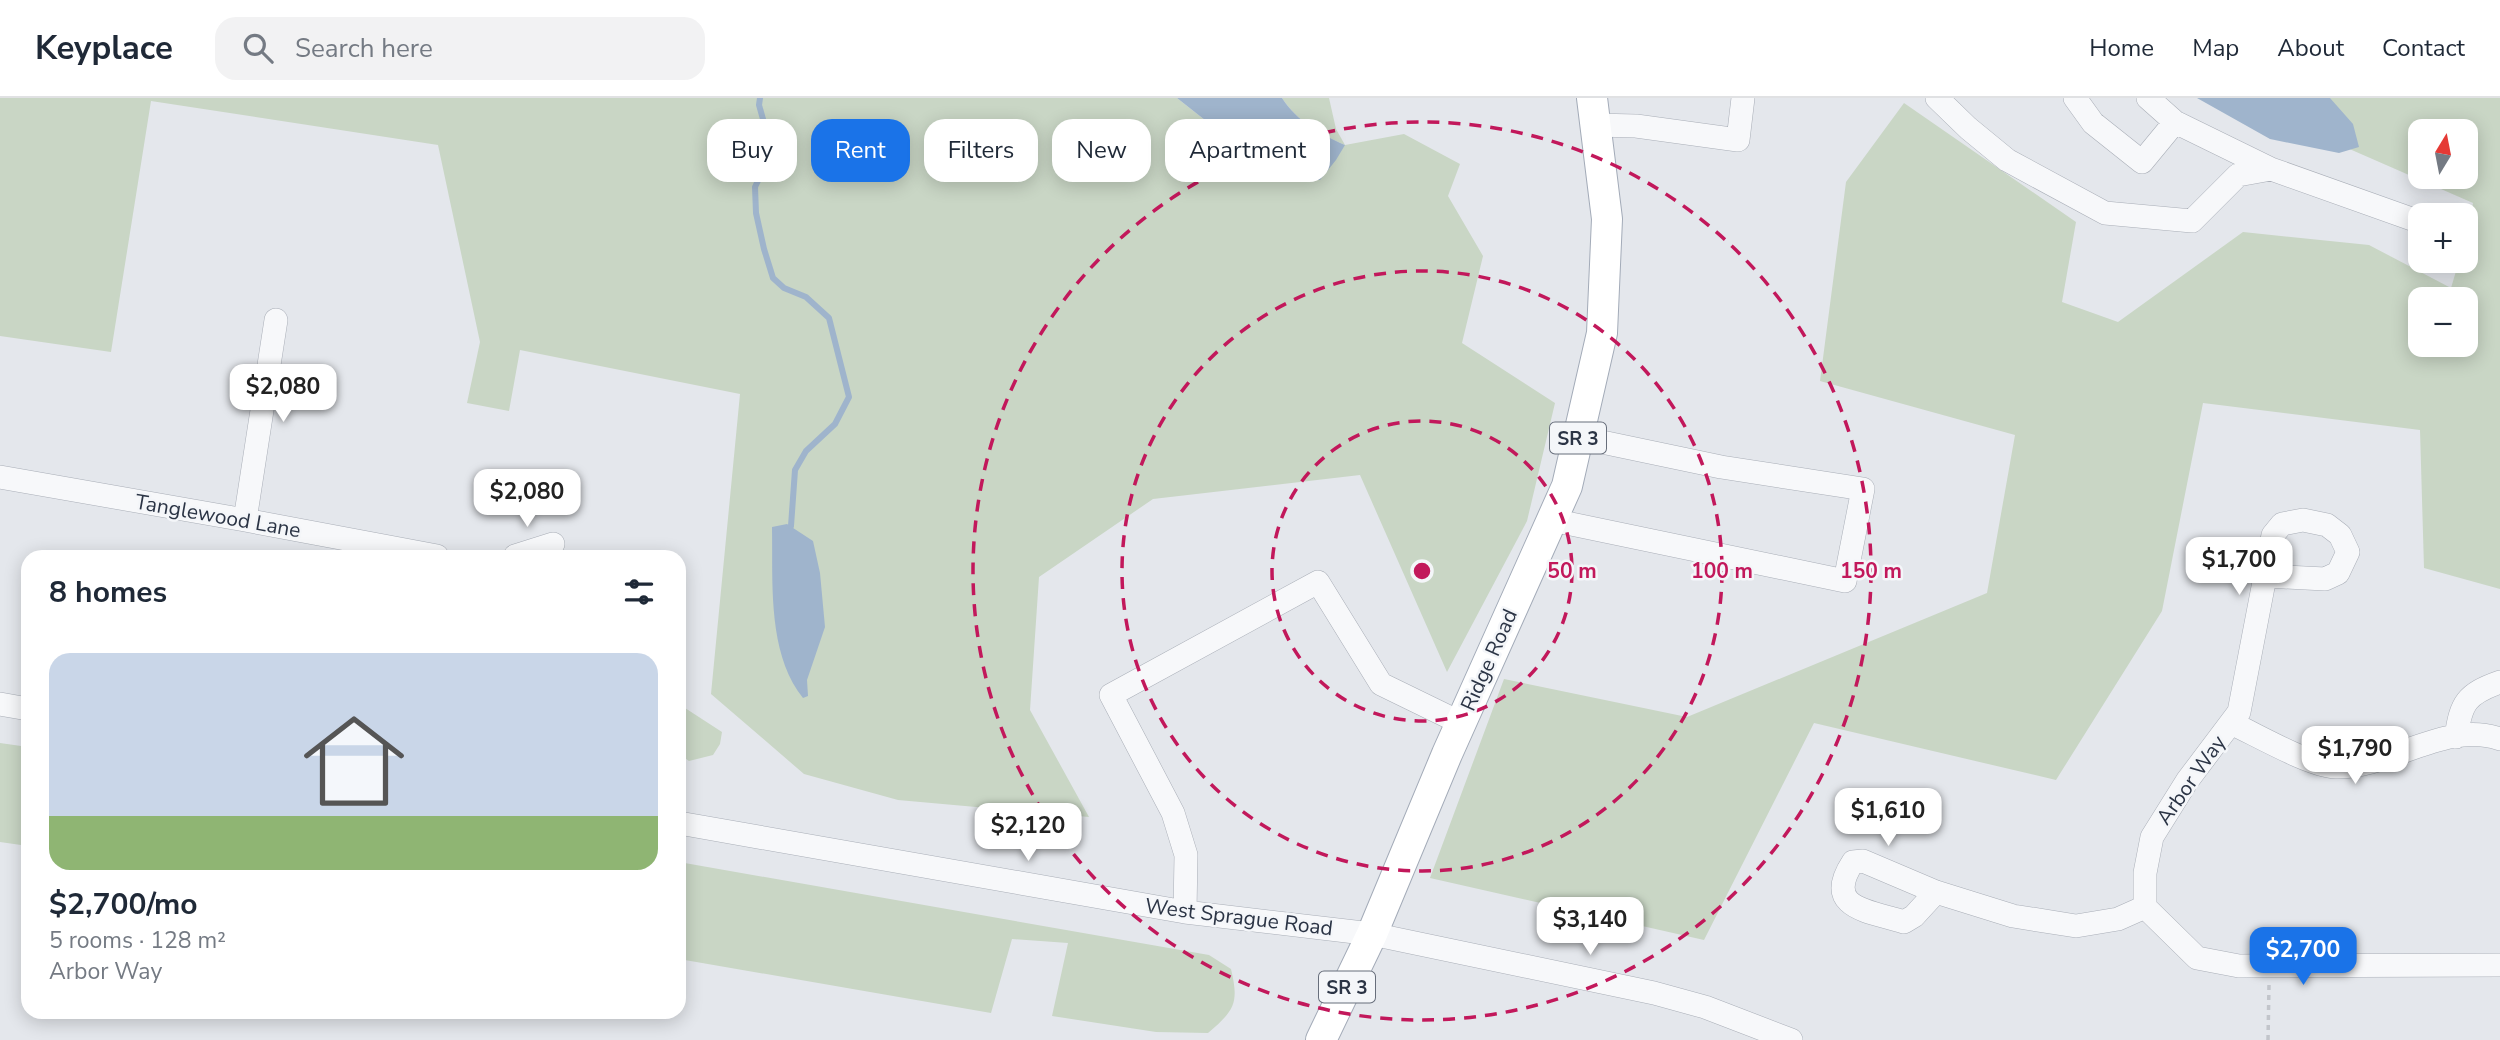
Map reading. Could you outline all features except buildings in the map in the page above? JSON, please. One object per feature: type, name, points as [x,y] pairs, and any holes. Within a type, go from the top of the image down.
[{"type":"main road","name":"Ridge Road","points":[[1321,1040],[1373,934],[1461,723],[1567,486],[1602,333],[1607,219],[1593,112]]},
{"type":"street","points":[[1593,112],[1636,126],[1738,140],[1743,98]]},
{"type":"street","points":[[1937,98],[2007,160],[2105,213],[2192,220],[2238,175],[2271,169]]},
{"type":"street","points":[[2075,98],[2093,123],[2142,162],[2175,122]]},
{"type":"street","points":[[2147,98],[2175,122],[2271,169],[2408,218]]},
{"type":"street","points":[[245,520],[276,320]]},
{"type":"street","points":[[1552,520],[1845,581],[1863,489],[1721,467],[1578,437]]},
{"type":"street","name":"Tanglewood Lane","points":[[0,477],[404,550]]},
{"type":"street","points":[[534,550],[553,544]]},
{"type":"street","name":"Arbor Way","points":[[2145,907],[2145,873],[2152,836],[2187,781],[2239,712],[2265,576]]},
{"type":"street","points":[[1185,912],[1186,855],[1174,813],[1111,695],[1318,582],[1381,684],[1461,723]]},
{"type":"street","points":[[2456,737],[2460,709],[2482,688],[2500,682]]},
{"type":"street","points":[[0,704],[21,708]]},
{"type":"street","points":[[2231,723],[2314,763],[2336,767],[2382,760],[2446,738],[2488,735],[2500,739]]},
{"type":"street","name":"West Sprague Road","points":[[686,824],[1185,912],[1373,934],[1654,993],[1704,1007],[1791,1040]]},
{"type":"street","points":[[1936,892],[2013,916],[2077,926],[2118,919],[2145,907],[2197,958],[2239,966],[2500,965]]},
{"type":"path","points":[[2268,1040],[2270,966]]},
{"type":"green space","points":[[0,98],[1177,98],[1204,119],[1165,119],[1165,182],[1330,182],[1330,151],[1345,145],[1404,134],[1460,164],[1448,196],[1483,256],[1462,343],[1555,403],[1527,521],[1447,672],[1360,475],[1153,499],[1039,577],[1030,710],[1089,817],[898,800],[804,774],[711,694],[740,394],[520,350],[509,411],[467,403],[480,342],[438,145],[151,101],[111,352],[0,336]]},
{"type":"green space","points":[[1282,98],[1329,98],[1336,129],[1345,145],[1330,138],[1330,119],[1301,119]]},
{"type":"green space","points":[[2233,98],[2500,98],[2500,589],[2424,568],[2420,430],[2203,403],[2162,611],[2056,780],[1814,723],[1704,940],[1430,878],[1504,679],[1687,717],[1987,593],[2015,435],[1820,381],[1846,182],[1904,103],[2076,222],[2062,302],[2118,322],[2243,232],[2369,245],[2408,265],[2408,273],[2422,273],[2449,287],[2408,287],[2408,357],[2478,357],[2478,287],[2451,287],[2455,273],[2478,273],[2478,203],[2441,189],[2478,189],[2478,119],[2408,119],[2408,175]]},
{"type":"green space","points":[[686,709],[722,732],[720,744],[713,755],[689,761],[686,759]]},
{"type":"green space","points":[[0,743],[21,746],[21,845],[0,842]]},
{"type":"green space","points":[[686,863],[1209,955],[1231,969],[1235,990],[1229,1012],[1208,1033],[1156,1032],[1052,1016],[1068,943],[1012,939],[991,1013],[686,960]]},
{"type":"water","points":[[1177,98],[1282,98],[1301,119],[1204,119]]},
{"type":"water","points":[[2197,98],[2330,98],[2353,124],[2359,147],[2339,153],[2270,139]]},
{"type":"water","points":[[1330,138],[1345,145],[1330,168]]},
{"type":"water","points":[[787,524],[813,541],[820,573],[825,627],[807,680],[808,696],[803,698],[791,680],[783,660],[774,616],[772,527]]},
{"type":"waterway","points":[[760,98],[759,105],[772,151],[755,187],[756,213],[764,249],[773,278],[784,288],[806,297],[829,318],[849,397],[835,424],[806,451],[795,470],[791,526]]}]
